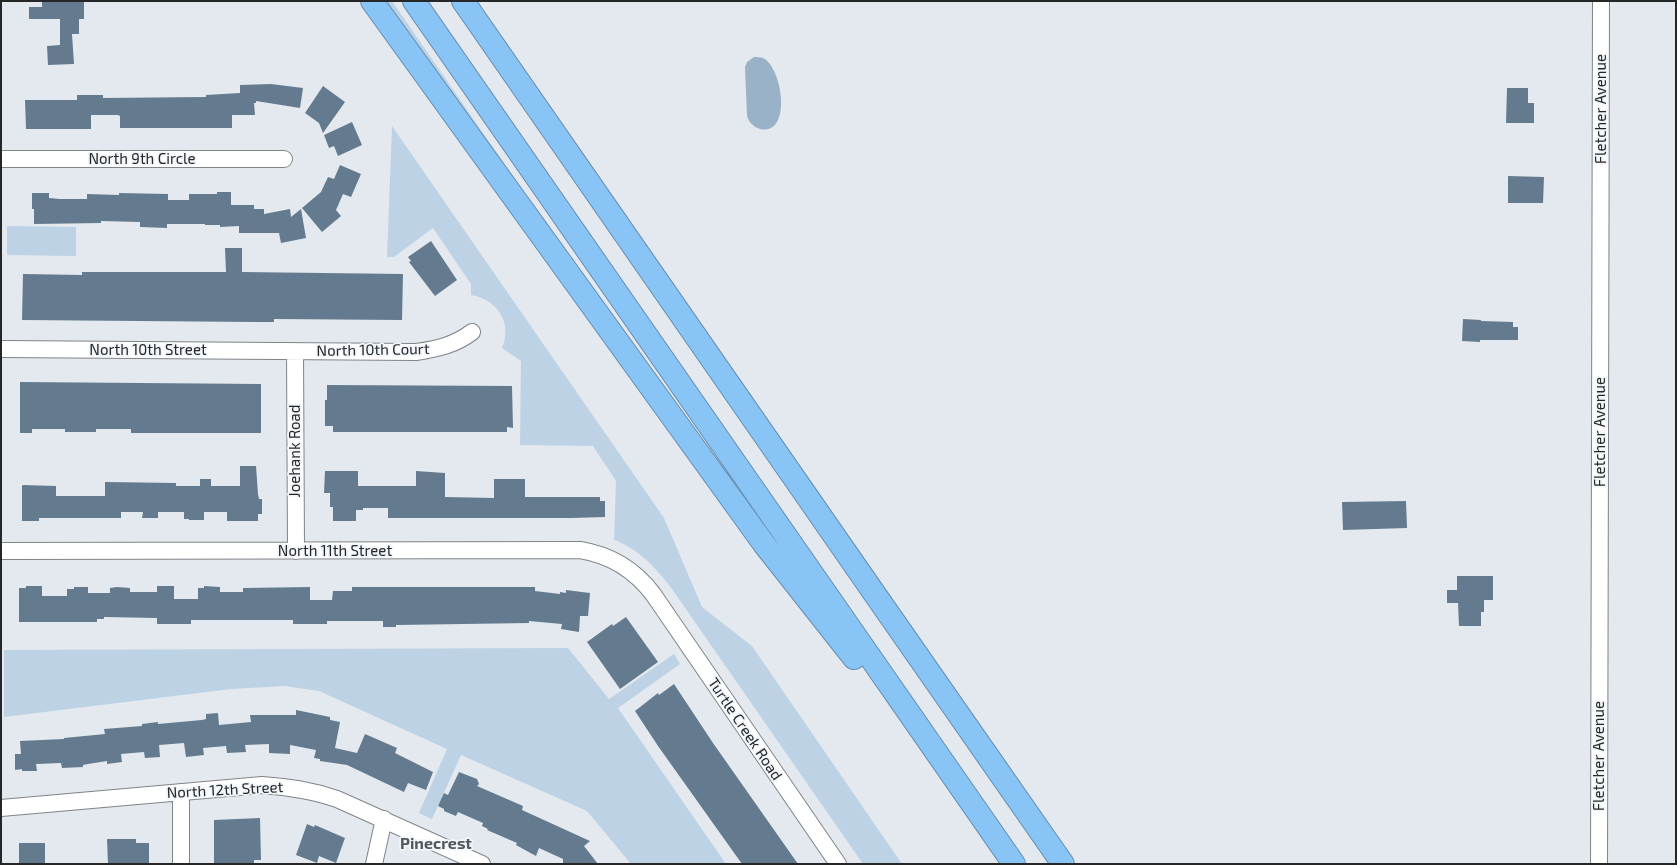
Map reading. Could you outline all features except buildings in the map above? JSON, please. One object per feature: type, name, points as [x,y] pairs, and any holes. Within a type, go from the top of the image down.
[{"type":"highway","points":[[372,1],[764,544],[992,833]]},
{"type":"highway","points":[[414,1],[1014,864]]},
{"type":"highway","points":[[463,1],[1063,864]]},
{"type":"highway","points":[[474,1],[549,125]]},
{"type":"street","name":"Fletcher Avenue","points":[[1599,864],[1601,1]]},
{"type":"street","name":"North 9th Circle","points":[[1,159],[284,159]]},
{"type":"street","name":"North 10th Court","points":[[295,352],[433,350],[451,345],[464,339],[472,332]]},
{"type":"street","name":"North 10th Street","points":[[1,349],[295,352]]},
{"type":"street","name":"Joehank Road","points":[[295,352],[296,551]]},
{"type":"street","name":"North 11th Street","points":[[1,551],[580,550],[604,555],[622,564],[637,575],[653,594]]},
{"type":"street","name":"Turtle Creek Road","points":[[653,594],[838,864]]},
{"type":"street","name":"North 12th Street","points":[[1,808],[262,785],[290,786],[336,798],[482,864]]},
{"type":"street","points":[[181,792],[181,864]]},
{"type":"street","points":[[374,864],[384,819]]},
{"type":"shaded area","points":[[381,1],[392,1],[545,223]]},
{"type":"shaded area","points":[[754,57],[763,58],[770,64],[779,87],[781,100],[780,112],[777,122],[770,128],[760,129],[753,126],[747,116],[745,67],[747,62]]},
{"type":"shaded area","points":[[392,126],[664,518],[702,607],[752,646],[902,864],[863,864],[672,589],[660,574],[639,554],[631,548],[614,540],[616,481],[593,446],[520,445],[521,361],[502,348],[505,339],[505,330],[504,321],[500,314],[488,301],[471,295],[471,284],[433,228],[394,257],[387,257]]},
{"type":"shaded area","points":[[7,226],[76,227],[76,256],[7,255]]},
{"type":"shaded area","points":[[568,648],[609,699],[674,654],[680,664],[618,708],[726,864],[631,864],[587,811],[461,755],[432,819],[419,813],[447,749],[319,691],[284,686],[231,689],[4,717],[4,650]]},
{"type":"district","name":"Pinecrest","points":[[436,844]]}]
